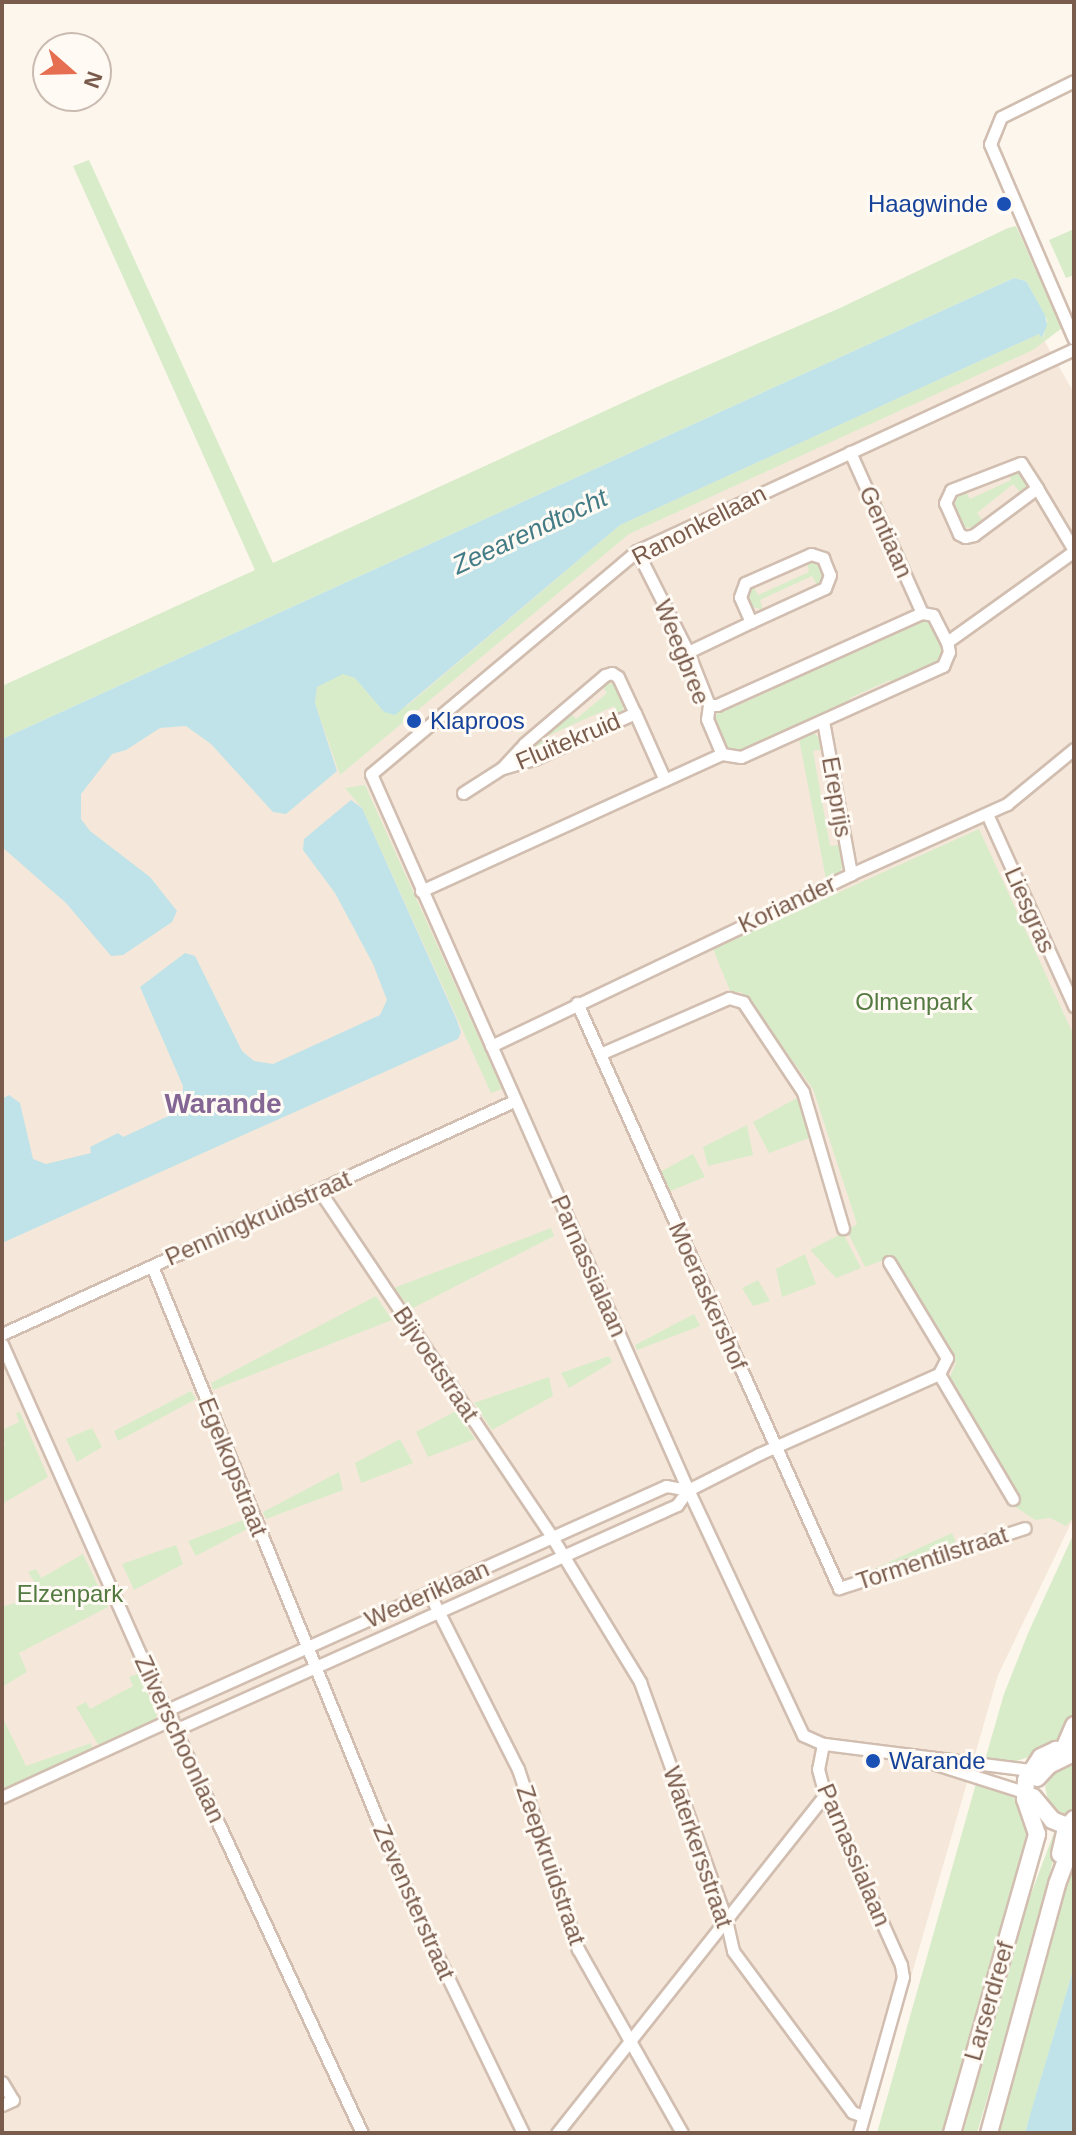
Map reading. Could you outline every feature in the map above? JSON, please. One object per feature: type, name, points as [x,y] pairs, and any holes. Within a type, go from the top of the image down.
[{"type":"main road","points":[[1030,1795],[1043,1770],[1071,1750],[1074,1725]]},
{"type":"main road","points":[[1071,1750],[1041,1757],[1030,1770],[1030,1795],[1040,1817],[1072,1829]]},
{"type":"main road","name":"Larserdreef","points":[[952,2133],[1029,1870],[1040,1817]]},
{"type":"main road","name":"Larserdreef","points":[[989,2133],[1072,1829]]},
{"type":"street","points":[[1074,81],[1001,117],[990,144],[1074,339]]},
{"type":"street","name":"Ranonkellaan","points":[[371,774],[637,551],[1074,349]]},
{"type":"street","name":"Gentiaan","points":[[850,452],[922,613]]},
{"type":"street","points":[[947,642],[1074,551],[1037,488],[1021,463],[951,490],[945,503],[959,534],[974,535],[1037,488]]},
{"type":"street","name":"Weegbree","points":[[637,551],[688,652],[709,705],[707,719],[722,754]]},
{"type":"street","points":[[688,652],[825,588],[830,575],[823,558],[811,554],[745,583],[740,597],[751,622]]},
{"type":"street","points":[[421,891],[722,754],[741,757],[943,666],[949,652],[947,642],[933,615],[922,613],[717,705],[709,705]]},
{"type":"street","name":"Fluitekruid","points":[[463,793],[502,768],[524,744],[605,675],[612,673],[618,677],[665,780]]},
{"type":"street","name":"Fluitekruid","points":[[502,768],[534,759],[635,713]]},
{"type":"street","name":"Ereprijs","points":[[823,721],[851,874]]},
{"type":"street","name":"Koriander","points":[[491,1046],[851,874],[1007,804],[1074,749]]},
{"type":"street","name":"Parnassialaan","points":[[371,774],[688,1490],[803,1735],[823,1744],[1030,1770]]},
{"type":"street","name":"Liesgras","points":[[987,814],[1074,1006]]},
{"type":"street","points":[[600,1054],[729,998],[743,1002],[803,1092],[843,1228]]},
{"type":"street","name":"Moeraskershof","points":[[577,1003],[839,1588]]},
{"type":"street","name":"Penningkruidstraat","points":[[2,1334],[514,1101]]},
{"type":"street","name":"Bijvoetstraat","points":[[319,1190],[563,1557]]},
{"type":"street","points":[[889,1262],[947,1358],[939,1374],[1013,1499]]},
{"type":"street","name":"Egelkopstraat","points":[[152,1266],[313,1667]]},
{"type":"street","name":"Zilverschoonlaan","points":[[2,1344],[362,2133]]},
{"type":"street","name":"Wederiklaan","points":[[172,1719],[313,1667],[563,1557],[677,1505],[688,1490],[775,1447],[939,1374]]},
{"type":"street","name":"Wederiklaan","points":[[2,1797],[172,1719],[307,1647],[552,1537],[666,1486],[688,1490]]},
{"type":"street","name":"Tormentilstraat","points":[[839,1588],[1025,1528]]},
{"type":"street","name":"Waterkersstraat","points":[[563,1557],[640,1682],[726,1920],[733,1951],[852,2112],[863,2116]]},
{"type":"street","name":"Zeepkruidstraat","points":[[429,1593],[518,1769],[578,1949],[682,2133]]},
{"type":"street","name":"Zevensterstraat","points":[[313,1667],[410,1899],[523,2133]]},
{"type":"street","name":"Parnassialaan","points":[[823,1744],[818,1769],[825,1795],[901,1965],[903,1977],[863,2116]]},
{"type":"street","name":"Parnassialaan","points":[[916,1757],[1030,1795]]},
{"type":"street","points":[[557,2133],[825,1795]]},
{"type":"street","points":[[2,2082],[7,2103]]},
{"type":"street","points":[[859,2133],[863,2116]]},
{"type":"shaded area","points":[[1027,310],[1074,393],[1074,1517],[998,1675],[866,2133],[2,2133],[2,782]]},
{"type":"green space","points":[[89,160],[273,563],[657,387],[840,308],[1008,228],[1016,226],[1062,328],[1033,350],[629,534],[340,775],[315,703],[317,687],[343,673],[355,678],[384,712],[407,706],[620,525],[1039,334],[1043,338],[1047,320],[1026,281],[1014,278],[2,739],[2,686],[255,570],[73,166]]},
{"type":"green space","points":[[1074,229],[1074,275],[1066,278],[1049,240]]},
{"type":"green space","points":[[1018,468],[1029,484],[1020,492],[1013,484],[977,513],[983,521],[975,528],[961,527],[952,507],[956,494],[965,490],[970,499],[1011,480],[1007,471]]},
{"type":"green space","points":[[807,561],[819,565],[823,575],[821,583],[817,585],[812,576],[760,600],[763,610],[750,606],[747,594],[753,586],[758,595],[809,572]]},
{"type":"green space","points":[[919,619],[933,624],[943,646],[942,658],[937,664],[892,684],[890,680],[850,698],[851,703],[739,753],[726,748],[714,719],[721,708],[732,703],[734,707],[774,689],[773,685],[854,648],[856,652],[896,634],[894,630]]},
{"type":"green space","points":[[607,682],[617,686],[623,711],[618,715],[614,706],[543,738],[546,747],[531,754],[527,751],[569,712],[576,719],[607,693],[602,685]]},
{"type":"green space","points":[[814,733],[822,741],[823,749],[813,751],[830,846],[840,845],[843,863],[840,873],[826,879],[799,739]]},
{"type":"green space","points":[[365,785],[502,1089],[491,1093],[362,808],[345,788]]},
{"type":"green space","name":"Olmenpark","points":[[979,829],[1074,1036],[1074,1517],[1066,1526],[1050,1518],[1035,1520],[1014,1506],[950,1377],[956,1363],[894,1256],[865,1267],[847,1231],[857,1224],[813,1089],[748,999],[741,992],[731,993],[713,949]]},
{"type":"green space","points":[[797,1098],[809,1138],[769,1153],[753,1122]]},
{"type":"green space","points":[[747,1125],[753,1155],[708,1166],[703,1147]]},
{"type":"green space","points":[[693,1154],[705,1177],[668,1192],[660,1172]]},
{"type":"green space","points":[[551,1228],[554,1236],[411,1309],[394,1288]]},
{"type":"green space","points":[[843,1233],[861,1268],[836,1278],[810,1250]]},
{"type":"green space","points":[[805,1254],[816,1284],[782,1297],[776,1269]]},
{"type":"green space","points":[[758,1280],[770,1301],[753,1306],[742,1288]]},
{"type":"green space","points":[[376,1296],[392,1320],[213,1390],[211,1383]]},
{"type":"green space","points":[[694,1314],[700,1326],[637,1350],[635,1345]]},
{"type":"green space","points":[[609,1356],[612,1362],[569,1388],[561,1373]]},
{"type":"green space","points":[[549,1377],[553,1396],[492,1430],[474,1403]]},
{"type":"green space","points":[[191,1391],[196,1399],[118,1441],[114,1431]]},
{"type":"green space","points":[[456,1411],[475,1439],[428,1457],[416,1432]]},
{"type":"green space","points":[[20,1412],[48,1477],[2,1504],[2,1449],[5,1446],[2,1430],[19,1422],[16,1413]]},
{"type":"green space","points":[[92,1428],[102,1447],[77,1462],[66,1439]]},
{"type":"green space","points":[[400,1439],[413,1463],[361,1483],[355,1463]]},
{"type":"green space","points":[[339,1472],[343,1490],[266,1519],[263,1512]]},
{"type":"green space","points":[[246,1519],[249,1528],[196,1556],[188,1541]]},
{"type":"green space","points":[[952,1533],[957,1545],[861,1575]]},
{"type":"green space","points":[[1074,1533],[1074,1709],[1069,1726],[1061,1738],[1035,1755],[1014,1762],[985,1760],[1004,1694]]},
{"type":"green space","points":[[176,1545],[183,1564],[134,1590],[122,1564]]},
{"type":"green space","name":"Elzenpark","points":[[83,1554],[108,1607],[19,1653],[27,1672],[2,1687],[2,1607],[42,1594],[28,1572],[36,1569],[41,1578]]},
{"type":"green space","points":[[139,1673],[157,1714],[156,1719],[99,1746],[76,1707],[86,1702],[90,1709],[133,1686],[129,1677]]},
{"type":"green space","points":[[2,1716],[26,1766],[91,1743],[93,1750],[2,1790]]},
{"type":"green space","points":[[1074,1765],[1074,1809],[1064,1816],[1049,1804],[1045,1787],[1053,1773]]},
{"type":"green space","points":[[977,1780],[1008,1792],[1018,1802],[1031,1827],[943,2133],[877,2133]]},
{"type":"green space","points":[[1055,1830],[1060,1833],[1033,1941],[977,2133],[963,2133],[1020,1923]]},
{"type":"green space","points":[[1074,1852],[1074,1967],[1025,2133],[996,2133]]},
{"type":"water","name":"Zeearendtocht","points":[[1014,278],[1026,281],[1045,315],[1047,325],[1042,338],[1039,334],[620,525],[395,715],[384,712],[355,678],[343,674],[317,687],[315,703],[337,771],[286,814],[273,812],[211,744],[186,726],[160,728],[126,750],[112,754],[81,794],[81,819],[90,831],[150,877],[177,911],[172,922],[123,955],[111,956],[66,903],[2,847],[2,739]]},
{"type":"water","points":[[351,800],[362,808],[456,1018],[461,1032],[458,1039],[2,1243],[2,1099],[9,1095],[20,1103],[33,1159],[46,1164],[91,1153],[90,1147],[118,1133],[123,1137],[173,1114],[183,1104],[183,1086],[140,987],[185,953],[195,956],[242,1051],[254,1061],[273,1064],[380,1015],[387,1000],[373,964],[335,893],[303,850],[304,839]]},
{"type":"water","points":[[1074,1967],[1074,2133],[1025,2133],[1032,2108]]},
{"type":"place","name":"Haagwinde","points":[[1004,204]]},
{"type":"place","name":"Klaproos","points":[[414,721]]},
{"type":"place","name":"Warande","points":[[873,1761]]},
{"type":"district","name":"Warande","points":[[223,1104]]}]
